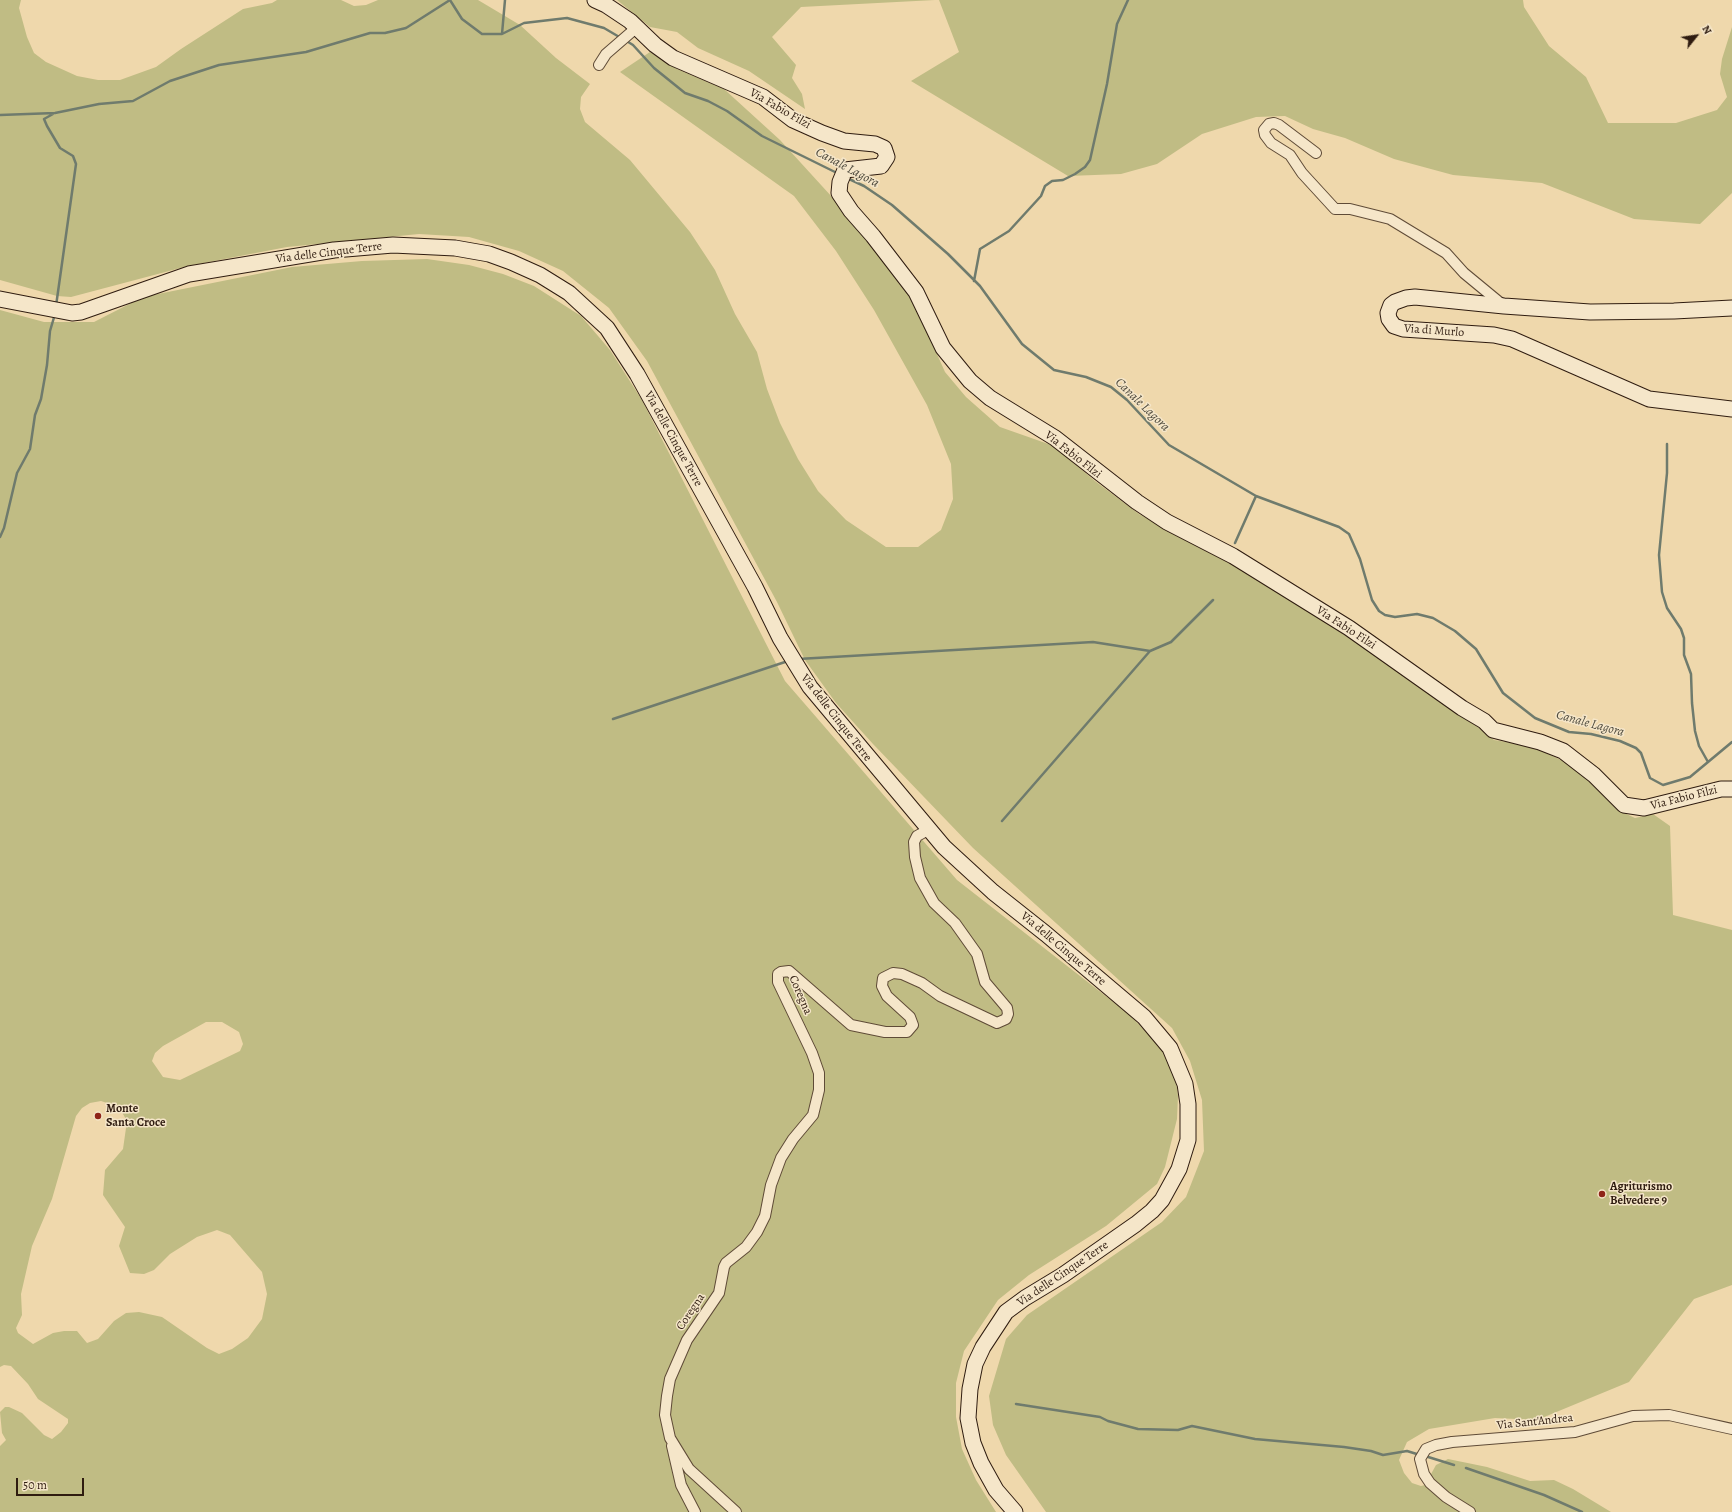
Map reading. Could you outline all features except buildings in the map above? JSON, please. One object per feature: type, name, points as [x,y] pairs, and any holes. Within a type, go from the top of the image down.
[{"type":"street","name":"Via Fabio Filzi","points":[[595,0],[606,4],[632,31],[673,58],[763,97],[793,120],[844,141],[880,145],[887,152],[886,160],[881,166],[845,170],[840,182],[839,193],[850,211],[873,236],[916,292],[943,348],[970,381],[990,398],[1055,438],[1137,502],[1167,522],[1233,556],[1349,628],[1462,708],[1484,721],[1493,730],[1540,742],[1563,751],[1594,775],[1624,806],[1644,808],[1721,789],[1732,789]]},
{"type":"street","points":[[599,65],[606,54],[632,31]]},
{"type":"street","points":[[1316,153],[1279,124],[1269,124],[1264,130],[1271,143],[1290,155],[1302,173],[1335,208],[1350,209],[1390,219],[1446,253],[1464,273],[1504,306]]},
{"type":"street","name":"Via delle Cinque Terre","points":[[0,299],[72,313],[81,312],[189,274],[334,250],[393,245],[455,248],[489,254],[540,275],[569,293],[607,328],[622,348],[755,587],[798,668],[815,693],[928,830],[944,847],[993,892],[1046,934],[1144,1017],[1170,1048],[1185,1084],[1188,1104],[1188,1140],[1184,1158],[1174,1180],[1162,1200],[1152,1211],[1136,1224],[1063,1275],[1025,1298],[1006,1312],[983,1347],[975,1364],[970,1389],[968,1418],[974,1443],[981,1464],[996,1490],[1014,1512]]},
{"type":"street","name":"Via di Murlo","points":[[1732,308],[1674,311],[1590,312],[1410,297],[1395,302],[1391,305],[1388,313],[1389,319],[1394,326],[1403,329],[1494,335],[1512,339],[1649,399],[1732,409]]},
{"type":"street","name":"Coregna","points":[[736,1512],[689,1469],[670,1438],[665,1415],[666,1396],[670,1379],[687,1340],[719,1293],[726,1263],[746,1247],[756,1232],[765,1216],[771,1185],[781,1158],[792,1139],[813,1114],[819,1090],[819,1073],[812,1053],[778,982],[780,973],[789,971],[852,1025],[884,1032],[907,1032],[913,1025],[910,1017],[887,996],[882,986],[883,978],[893,973],[902,974],[922,983],[940,996],[997,1023],[1006,1019],[1008,1014],[1007,1008],[985,982],[977,954],[955,923],[934,903],[920,878],[915,857],[914,842],[917,836],[928,830]]},
{"type":"street","name":"Via Sant'Andrea","points":[[1470,1512],[1446,1497],[1424,1474],[1420,1459],[1426,1449],[1436,1444],[1452,1442],[1575,1432],[1633,1416],[1669,1416],[1732,1429]]},
{"type":"street","points":[[670,1438],[681,1485],[695,1512]]},
{"type":"shaded area","points":[[0,0],[21,0],[19,8],[27,37],[34,53],[46,62],[77,76],[98,80],[120,80],[156,67],[243,9],[272,3],[277,0],[341,0],[354,6],[366,5],[378,0],[478,0],[520,25],[556,58],[590,84],[581,97],[580,109],[585,122],[630,160],[690,232],[715,270],[735,314],[757,352],[767,389],[780,423],[798,459],[818,491],[846,520],[886,547],[918,547],[941,530],[953,499],[951,464],[927,405],[874,310],[836,251],[794,196],[620,72],[650,52],[677,69],[724,89],[780,140],[832,197],[911,296],[945,372],[966,397],[1000,427],[1054,446],[1095,481],[1139,514],[1198,547],[1238,567],[1342,633],[1476,723],[1494,740],[1531,746],[1563,761],[1588,778],[1620,811],[1635,818],[1653,814],[1670,826],[1673,915],[1732,930],[1732,1285],[1694,1299],[1629,1382],[1537,1420],[1495,1418],[1429,1429],[1407,1442],[1399,1460],[1404,1473],[1412,1483],[1421,1486],[1425,1485],[1436,1465],[1448,1459],[1487,1467],[1530,1481],[1554,1480],[1573,1489],[1611,1512],[1046,1512],[1006,1455],[993,1425],[989,1396],[1006,1339],[1027,1315],[1162,1222],[1186,1197],[1204,1151],[1202,1100],[1190,1061],[1172,1028],[973,848],[873,744],[836,703],[805,660],[777,602],[647,361],[609,308],[563,271],[519,251],[469,237],[419,234],[287,247],[188,266],[71,297],[57,296],[0,280]]},
{"type":"shaded area","points":[[617,0],[935,0],[801,7],[772,37],[796,65],[792,78],[802,94],[805,109],[749,71],[698,48],[677,32],[650,27]]},
{"type":"shaded area","points":[[939,0],[1523,0],[1524,7],[1549,46],[1586,77],[1608,123],[1676,123],[1717,110],[1727,97],[1720,74],[1722,59],[1732,27],[1732,193],[1700,224],[1634,219],[1542,183],[1453,175],[1394,159],[1345,138],[1313,129],[1285,116],[1256,117],[1202,134],[1157,164],[1121,174],[1068,176],[911,81],[959,52]]},
{"type":"shaded area","points":[[427,259],[469,265],[503,274],[534,286],[581,316],[610,350],[642,400],[785,681],[957,880],[1130,1015],[1165,1052],[1175,1072],[1178,1096],[1177,1119],[1165,1167],[1157,1184],[1106,1226],[1029,1275],[998,1300],[964,1351],[956,1383],[956,1417],[962,1449],[976,1480],[996,1512],[0,1512],[0,1446],[6,1440],[2,1433],[0,1412],[5,1407],[9,1407],[22,1413],[44,1435],[52,1439],[61,1432],[68,1423],[68,1419],[38,1399],[28,1384],[11,1366],[4,1365],[0,1367],[0,310],[44,322],[94,322],[143,297],[292,267],[362,261]],"holes":[[[206,1022],[222,1022],[239,1032],[243,1044],[240,1051],[180,1080],[163,1077],[152,1061],[155,1053],[163,1046]],[[101,1101],[119,1107],[127,1121],[123,1149],[105,1170],[103,1195],[125,1227],[119,1246],[130,1273],[144,1274],[154,1270],[170,1254],[197,1237],[217,1230],[230,1235],[262,1272],[267,1294],[262,1319],[248,1338],[232,1349],[219,1354],[207,1348],[162,1317],[139,1312],[126,1313],[114,1321],[98,1339],[87,1343],[77,1331],[53,1333],[33,1344],[18,1333],[16,1328],[22,1315],[21,1294],[32,1246],[52,1199],[76,1116],[82,1108],[90,1103]]]},
{"type":"waterway","name":"Canale Lagora","points":[[450,0],[462,19],[482,34],[502,34],[524,23],[567,18],[604,28],[621,38]]},
{"type":"waterway","points":[[0,115],[55,113],[99,104],[133,101],[170,81],[219,65],[306,52],[370,33],[385,33],[406,28],[450,0]]},
{"type":"waterway","points":[[502,34],[505,0]]},
{"type":"waterway","points":[[974,281],[980,249],[1009,231],[1041,196],[1045,186],[1052,181],[1063,180],[1075,174],[1085,167],[1090,160],[1107,84],[1117,24],[1128,0]]},
{"type":"waterway","name":"Canale Lagora","points":[[625,40],[633,45],[654,68],[685,93],[708,101],[727,111],[762,136],[839,174]]},
{"type":"waterway","points":[[53,114],[44,119],[47,126],[60,148],[73,156],[76,164],[56,306]]},
{"type":"waterway","name":"Canale Lagora","points":[[847,178],[864,186],[892,205],[948,254],[980,286],[1022,344],[1054,370],[1086,377],[1111,387],[1127,400],[1169,445],[1256,496],[1339,527],[1349,534],[1360,559],[1372,600],[1379,611],[1385,615],[1395,617],[1417,614],[1433,618],[1455,631],[1476,649],[1503,693],[1535,718],[1569,732],[1591,734],[1620,741],[1636,748],[1641,753],[1650,778],[1663,785],[1690,777],[1732,742]]},
{"type":"waterway","points":[[0,537],[4,528],[17,473],[30,449],[35,415],[41,399],[47,365],[50,331],[55,314]]},
{"type":"waterway","points":[[1667,444],[1667,473],[1659,555],[1662,592],[1667,608],[1681,629],[1684,638],[1684,655],[1691,674],[1695,731],[1699,746],[1708,762]]},
{"type":"waterway","points":[[1235,543],[1256,496]]},
{"type":"waterway","points":[[1002,821],[1150,651],[1171,642],[1213,600]]},
{"type":"waterway","points":[[798,659],[1093,642],[1150,651]]},
{"type":"waterway","points":[[613,719],[785,662]]},
{"type":"waterway","points":[[1016,1404],[1100,1417],[1108,1421],[1138,1429],[1178,1430],[1192,1426],[1255,1439],[1344,1447],[1371,1451],[1383,1455],[1407,1451],[1420,1455]]},
{"type":"waterway","points":[[1425,1456],[1454,1465]]},
{"type":"waterway","points":[[1466,1468],[1544,1495],[1582,1512]]},
{"type":"place","name":"Monte Santa Croce","points":[[98,1116]]},
{"type":"place","name":"Agriturismo Belvedere 9","points":[[1602,1194]]}]
